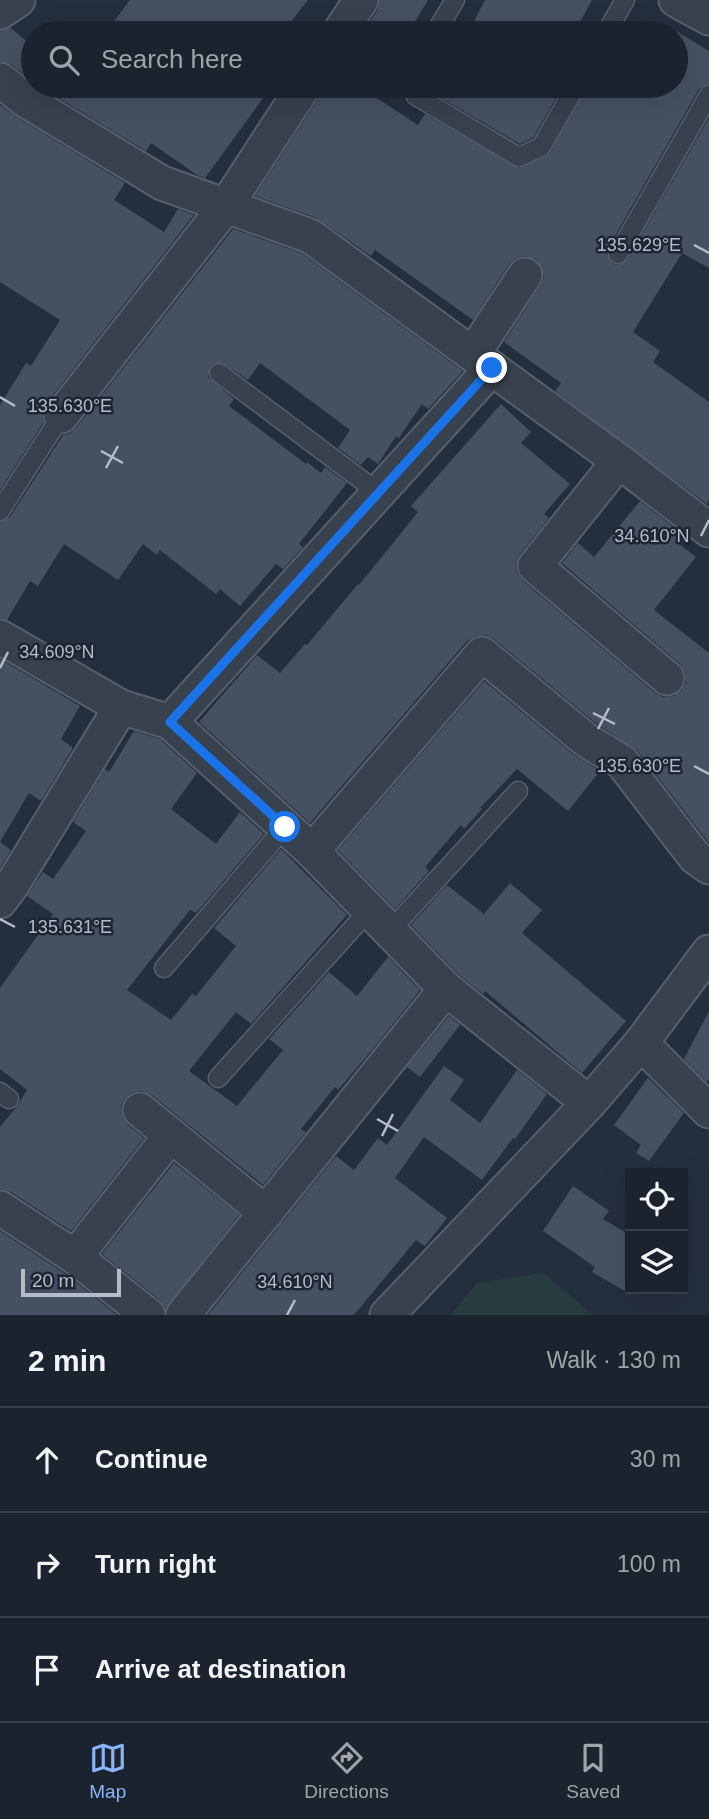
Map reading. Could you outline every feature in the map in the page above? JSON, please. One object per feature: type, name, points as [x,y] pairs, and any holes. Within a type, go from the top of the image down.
[{"type":"street","points":[[0,12],[18,0]]},
{"type":"street","points":[[347,21],[361,0]]},
{"type":"street","points":[[676,0],[709,18]]},
{"type":"street","points":[[0,80],[21,97]]},
{"type":"street","points":[[22,98],[162,183],[310,236],[619,461],[709,530]]},
{"type":"street","points":[[61,416],[226,206],[296,98]]},
{"type":"street","points":[[170,722],[379,493],[482,361],[525,275]]},
{"type":"street","points":[[619,461],[535,566],[667,678]]},
{"type":"street","points":[[0,637],[121,707],[170,722],[312,851],[446,989],[589,1103]]},
{"type":"street","points":[[312,851],[482,654],[586,740],[622,761],[695,857],[709,867]]},
{"type":"street","points":[[0,901],[121,707]]},
{"type":"street","points":[[387,1315],[589,1103],[641,1043],[709,952]]},
{"type":"street","points":[[183,1315],[446,989]]},
{"type":"street","points":[[641,1043],[709,1111]]},
{"type":"street","points":[[140,1110],[266,1213]]},
{"type":"street","points":[[75,1257],[171,1135]]},
{"type":"street","points":[[0,1208],[75,1257],[148,1315]]},
{"type":"lane","points":[[442,21],[455,0]]},
{"type":"lane","points":[[613,21],[625,0]]},
{"type":"lane","points":[[618,254],[709,95]]},
{"type":"lane","points":[[419,98],[519,157],[541,147],[569,98]]},
{"type":"lane","points":[[219,373],[379,493]]},
{"type":"lane","points":[[0,511],[61,416]]},
{"type":"lane","points":[[218,1078],[518,791]]},
{"type":"lane","points":[[164,968],[285,827]]},
{"type":"green space","points":[[543,1273],[593,1315],[451,1315],[477,1283]]},
{"type":"building","points":[[130,0],[308,0],[291,21],[114,21]]},
{"type":"building","points":[[380,0],[428,0],[415,21],[370,21]]},
{"type":"building","points":[[485,0],[592,0],[581,21],[474,21]]},
{"type":"building","points":[[11,28],[21,37],[21,72],[12,65],[0,61],[0,31]]},
{"type":"building","points":[[688,38],[709,51],[709,84],[699,89],[608,248],[607,255],[612,263],[617,265],[627,260],[709,118],[709,268],[682,253],[633,332],[660,351],[653,362],[709,402],[707,504],[555,391],[561,383],[504,342],[541,285],[544,277],[542,267],[536,259],[525,256],[516,258],[509,264],[473,320],[375,250],[371,256],[317,218],[255,196],[319,98],[377,98],[418,125],[425,114],[519,168],[550,153],[580,98],[688,98]]},
{"type":"building","points":[[59,98],[263,98],[205,178],[151,143],[146,151]]},
{"type":"building","points":[[441,98],[556,98],[533,138],[520,144]]},
{"type":"building","points":[[0,105],[125,183],[114,200],[164,232],[178,209],[194,215],[46,404],[42,413],[43,423],[0,490],[0,405],[26,363],[31,366],[60,320],[0,282]]},
{"type":"building","points":[[233,229],[301,253],[463,371],[428,409],[422,404],[378,464],[368,457],[361,465],[338,448],[350,430],[260,363],[248,380],[225,364],[214,363],[210,367],[208,377],[234,399],[229,406],[306,464],[307,462],[321,473],[325,467],[347,483],[299,544],[303,547],[283,569],[276,564],[240,606],[220,589],[216,594],[160,550],[157,555],[143,544],[118,580],[64,544],[38,586],[30,581],[7,620],[0,618],[0,522],[10,517],[63,435],[76,428]]},
{"type":"building","points":[[501,404],[531,432],[521,443],[570,484],[544,514],[549,518],[520,554],[516,564],[517,573],[523,581],[663,697],[674,696],[682,690],[686,682],[685,672],[680,664],[562,563],[578,543],[594,557],[640,501],[685,536],[679,544],[696,557],[654,610],[709,653],[709,843],[637,750],[597,724],[486,635],[467,641],[310,823],[199,722],[257,655],[280,673],[305,644],[307,645],[418,512],[411,506]]},
{"type":"building","points":[[0,659],[80,706],[61,739],[73,748],[41,801],[29,793],[0,842]]},
{"type":"building","points":[[484,681],[574,755],[600,771],[568,811],[517,769],[464,829],[461,825],[425,867],[429,871],[395,909],[338,850]]},
{"type":"building","points":[[134,731],[160,739],[197,773],[171,809],[216,844],[240,812],[264,834],[196,913],[190,910],[127,990],[171,1020],[192,994],[196,996],[236,946],[214,928],[281,849],[347,915],[251,1024],[236,1012],[189,1071],[237,1106],[283,1050],[269,1039],[329,972],[357,996],[388,957],[420,990],[338,1090],[335,1087],[301,1129],[306,1132],[263,1185],[152,1095],[142,1091],[133,1092],[125,1098],[121,1106],[122,1116],[128,1125],[144,1138],[71,1231],[11,1192],[0,1189],[0,1127],[27,1090],[0,1069],[0,988],[53,914],[27,896],[43,872],[53,879],[86,831],[73,822],[105,769],[109,772]]},
{"type":"building","points":[[0,842],[11,850],[0,868]]},
{"type":"building","points":[[510,883],[542,910],[522,933],[626,1021],[582,1073],[485,991],[483,994],[459,975],[411,925],[447,885],[484,914]]},
{"type":"building","points":[[709,1011],[709,1079],[707,1082],[684,1059]]},
{"type":"building","points":[[449,1016],[460,1025],[420,1077],[407,1067]]},
{"type":"building","points":[[444,1066],[464,1080],[450,1100],[480,1123],[517,1070],[547,1094],[482,1180],[424,1137],[395,1178],[447,1218],[425,1246],[416,1240],[354,1315],[208,1315],[336,1156],[354,1170],[378,1138],[387,1145]]},
{"type":"building","points":[[648,1078],[684,1113],[649,1161],[636,1153],[641,1145],[614,1125]]},
{"type":"building","points":[[174,1163],[239,1215],[166,1308],[160,1300],[102,1254]]},
{"type":"building","points":[[573,1186],[609,1211],[603,1219],[625,1232],[625,1291],[592,1272],[595,1267],[543,1231]]},
{"type":"building","points":[[0,1231],[64,1273],[117,1315],[0,1315]]},
{"type":"route","points":[[285,827],[170,722],[492,368]]}]
